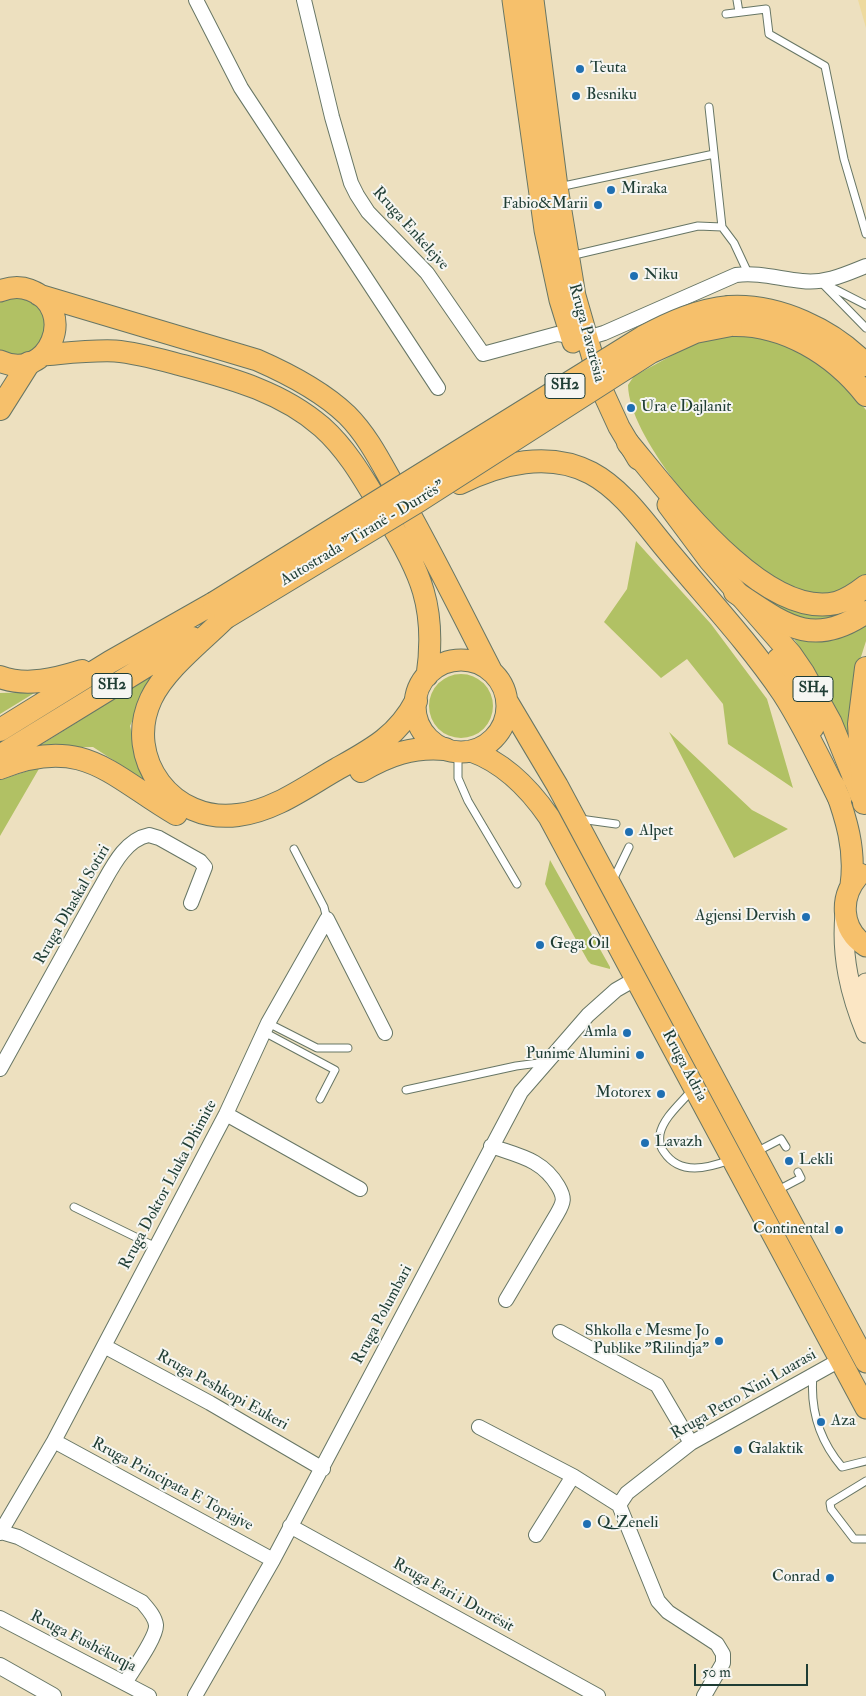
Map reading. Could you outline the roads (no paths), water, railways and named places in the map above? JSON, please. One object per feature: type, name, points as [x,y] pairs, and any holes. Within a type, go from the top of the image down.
[{"type":"highway","name":"Autostrada \"Tiranë - Durrës\"","points":[[0,756],[219,610],[643,337],[689,315],[710,309],[730,316]]},
{"type":"highway","points":[[730,316],[760,309],[801,321],[838,342],[866,365]]},
{"type":"highway","points":[[730,316],[790,336],[814,348],[832,360],[866,394]]},
{"type":"highway","name":"Autostrada \"Tiranë - Durrës\"","points":[[0,730],[110,662],[219,610],[420,500],[652,352],[730,316]]},
{"type":"highway","points":[[0,409],[36,359]]},
{"type":"highway","points":[[628,443],[699,526],[726,554],[773,590],[803,601],[820,604],[836,603],[852,596],[866,586]]},
{"type":"highway","points":[[420,500],[505,464],[538,462],[564,465],[591,473],[610,486],[657,538],[745,642],[783,694],[804,728],[840,800]]},
{"type":"highway","points":[[735,592],[776,620],[796,629],[811,631],[840,627],[866,612]]},
{"type":"highway","points":[[219,610],[166,676],[152,697],[145,715],[142,733],[147,762],[155,778],[167,792],[198,810],[217,816],[237,816],[284,799],[386,738],[402,723],[416,700]]},
{"type":"highway","points":[[0,677],[16,681],[42,680],[69,675],[110,662]]},
{"type":"highway","points":[[865,805],[859,724],[866,668]]},
{"type":"highway","points":[[0,768],[45,756],[86,760],[110,771],[164,807],[192,822],[203,827],[228,830],[252,828],[279,818],[385,758],[421,749],[458,750]]},
{"type":"main road","name":"Rruga Pavarësia","points":[[514,0],[545,230],[560,300],[628,443]]},
{"type":"main road","name":"Rruga Pavarësia","points":[[533,0],[557,187],[567,257],[575,296],[579,337]]},
{"type":"main road","points":[[4,287],[26,289],[40,295],[257,360],[289,375],[318,393],[347,415],[370,443],[408,510],[492,672],[501,682],[507,701],[506,715],[498,733],[484,746],[458,750],[433,742],[424,732],[418,720],[416,700],[419,688],[427,676],[436,667],[455,660],[475,662],[492,672]]},
{"type":"main road","points":[[36,359],[53,340],[55,320],[49,306],[40,295]]},
{"type":"main road","points":[[0,361],[12,365],[36,359],[114,351],[152,358],[232,379],[266,392],[295,408],[322,428],[353,462],[417,568],[425,593],[429,620],[427,676]]},
{"type":"main road","name":"SH4","points":[[628,443],[662,497],[735,592],[791,654],[811,685],[830,722],[865,805]]},
{"type":"main road","name":"SH4","points":[[735,592],[792,682],[814,730],[840,800],[854,863],[851,885],[845,902],[845,914]]},
{"type":"main road","name":"Rruga Adria","points":[[507,701],[576,819],[866,1362]]},
{"type":"main road","name":"Rruga Adria","points":[[458,750],[509,772],[537,800],[549,817],[695,1086],[866,1408]]},
{"type":"main road","name":"SH4","points":[[851,885],[866,869]]},
{"type":"main road","points":[[845,914],[851,931],[866,946]]},
{"type":"main road","points":[[845,914],[843,943],[851,995],[866,1032]]},
{"type":"main road","points":[[866,982],[863,995],[866,1016]]},
{"type":"street","points":[[196,0],[241,88],[438,388]]},
{"type":"street","name":"Rruga Enkelejve","points":[[304,0],[332,117],[351,183],[368,212],[427,273],[483,354],[557,334],[579,337]]},
{"type":"street","points":[[579,337],[604,334],[722,280],[748,274],[803,282],[820,281],[866,266]]},
{"type":"street","name":"Rruga Dhaskal Sotiri","points":[[0,1069],[98,892],[113,867],[132,842],[148,834],[159,838],[200,861],[205,867],[204,873],[191,902]]},
{"type":"street","points":[[327,919],[384,1033]]},
{"type":"street","name":"Rruga Doktor Lluka Dhimite","points":[[0,1532],[54,1441],[226,1114],[266,1028],[327,919]]},
{"type":"street","name":"Rruga Polumbari","points":[[195,1696],[274,1560],[290,1526],[521,1092],[588,1015],[616,990],[637,978]]},
{"type":"street","points":[[226,1114],[360,1189]]},
{"type":"street","points":[[492,1146],[530,1160],[544,1168],[564,1196],[560,1209],[506,1300]]},
{"type":"street","points":[[560,1332],[649,1378],[657,1385],[691,1443]]},
{"type":"street","name":"Rruga Peshkopi Eukeri","points":[[104,1346],[210,1403],[322,1469]]},
{"type":"street","name":"Rruga Petro Nini Luarasi","points":[[619,1505],[627,1493],[691,1443],[840,1360]]},
{"type":"street","points":[[480,1427],[574,1476],[619,1505],[658,1601],[668,1612],[717,1644],[724,1654],[723,1663],[704,1696]]},
{"type":"street","name":"Rruga Principata E Topiajve","points":[[54,1441],[274,1560]]},
{"type":"street","points":[[536,1535],[574,1476]]},
{"type":"street","name":"Rruga Fari i Durrësit","points":[[290,1526],[598,1696]]},
{"type":"street","points":[[0,1532],[18,1538],[142,1602],[153,1616],[156,1626],[152,1637],[125,1683]]},
{"type":"street","name":"Rruga Fushëkuqja","points":[[0,1618],[149,1696]]},
{"type":"street","points":[[0,1666],[53,1696]]},
{"type":"lane","points":[[737,0],[739,12]]},
{"type":"lane","points":[[726,14],[766,9],[769,34],[825,66],[844,159],[866,234]]},
{"type":"lane","points":[[709,107],[722,227],[734,243],[748,274]]},
{"type":"lane","points":[[557,187],[714,154]]},
{"type":"lane","points":[[567,257],[698,226],[722,227]]},
{"type":"lane","points":[[820,281],[866,305]]},
{"type":"lane","points":[[820,281],[866,328]]},
{"type":"lane","points":[[458,750],[458,778],[468,801],[517,884]]},
{"type":"lane","points":[[576,819],[616,824]]},
{"type":"lane","points":[[611,884],[629,847]]},
{"type":"lane","points":[[294,849],[324,907],[327,919]]},
{"type":"lane","points":[[266,1028],[317,1048],[348,1048]]},
{"type":"lane","points":[[266,1028],[334,1070],[320,1099]]},
{"type":"lane","points":[[406,1090],[516,1066],[546,1062]]},
{"type":"lane","points":[[695,1086],[664,1125],[660,1134],[660,1146],[668,1158],[687,1169],[714,1166],[734,1159]]},
{"type":"lane","points":[[754,1153],[781,1139],[786,1147]]},
{"type":"lane","points":[[775,1192],[801,1178],[798,1172]]},
{"type":"lane","points":[[74,1207],[156,1247]]},
{"type":"lane","points":[[814,1374],[812,1409],[830,1452],[842,1467],[866,1461]]},
{"type":"lane","points":[[866,1481],[830,1503],[831,1509],[854,1540],[866,1540]]},
{"type":"place","name":"Teuta","points":[[580,69]]},
{"type":"place","name":"Besniku","points":[[576,96]]},
{"type":"place","name":"Miraka","points":[[611,190]]},
{"type":"place","name":"Fabio&Marii","points":[[598,205]]},
{"type":"place","name":"Niku","points":[[634,276]]},
{"type":"place","name":"Ura e Dajlanit","points":[[631,408]]},
{"type":"place","name":"Alpet","points":[[629,832]]},
{"type":"place","name":"Agjensi Dervish","points":[[806,917]]},
{"type":"place","name":"Gega Oil","points":[[540,945]]},
{"type":"place","name":"Amla","points":[[627,1033]]},
{"type":"place","name":"Punime Alumini","points":[[640,1055]]},
{"type":"place","name":"Motorex","points":[[661,1094]]},
{"type":"place","name":"Lavazh","points":[[645,1143]]},
{"type":"place","name":"Lekli","points":[[789,1161]]},
{"type":"place","name":"Continental","points":[[839,1230]]},
{"type":"place","name":"Shkolla e Mesme Jo Publike \"Rilindja\"","points":[[719,1341]]},
{"type":"place","name":"Aza","points":[[821,1422]]},
{"type":"place","name":"Galaktik","points":[[738,1450]]},
{"type":"place","name":"Q. Zeneli","points":[[587,1524]]},
{"type":"place","name":"Conrad","points":[[830,1578]]}]
